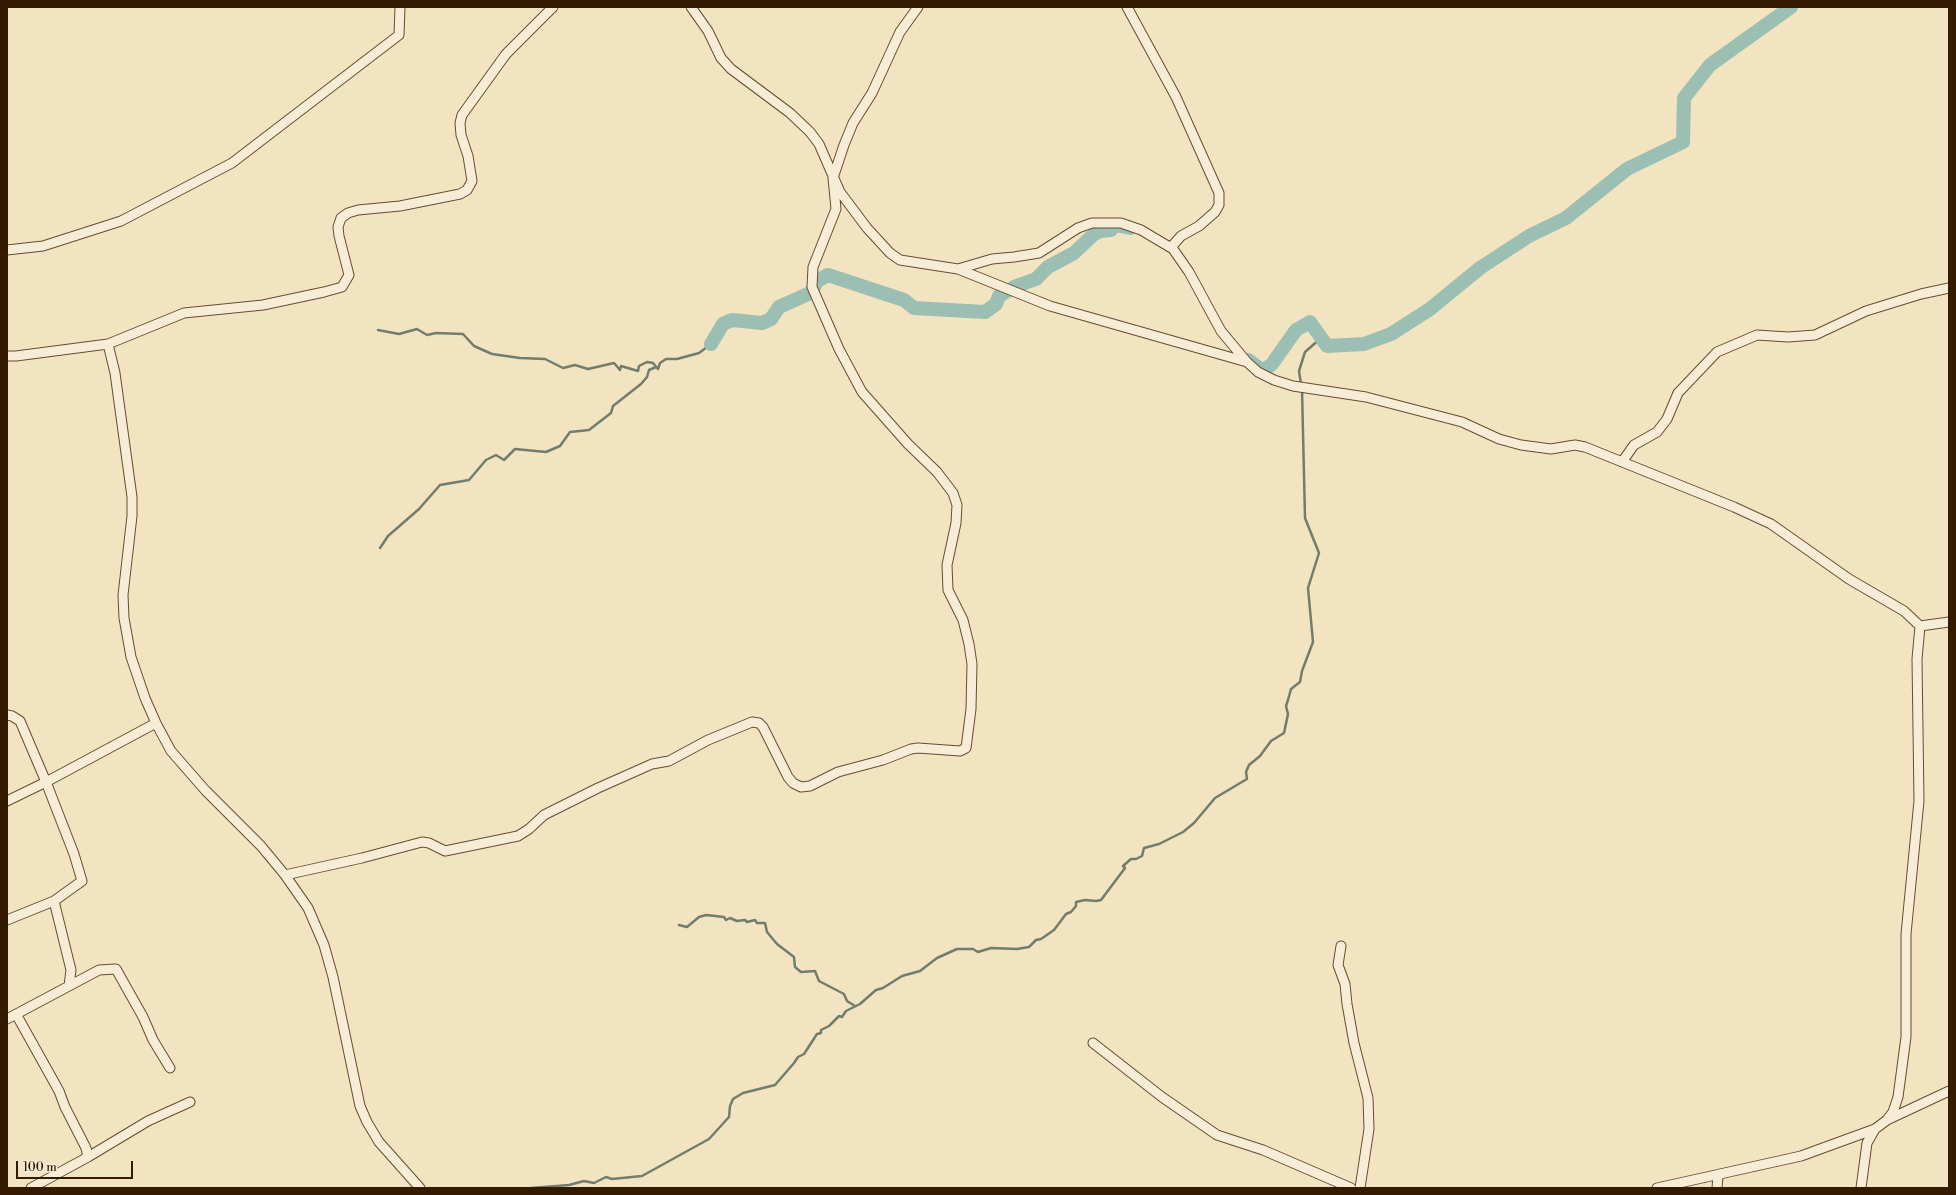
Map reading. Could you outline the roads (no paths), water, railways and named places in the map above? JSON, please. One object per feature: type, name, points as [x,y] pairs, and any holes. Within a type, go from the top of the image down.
[{"type":"street","points":[[7,250],[43,246],[121,221],[232,163],[399,35],[400,7]]},
{"type":"street","points":[[7,356],[108,344],[184,313],[263,305],[330,291],[342,286],[349,275],[339,236],[338,227],[341,218],[348,212],[400,206],[460,194],[467,190],[472,181],[468,156],[461,135],[460,123],[462,115],[506,54],[553,7]]},
{"type":"street","points":[[691,7],[708,31],[721,58],[731,69],[790,113],[810,132],[819,144],[840,192],[857,215],[890,253],[900,260],[958,269],[1050,306],[1247,362]]},
{"type":"street","points":[[285,875],[422,842],[429,843],[445,851],[518,836],[529,829],[544,815],[598,788],[652,764],[669,761],[708,740],[752,722],[759,723],[763,727],[788,776],[793,783],[801,787],[810,786],[838,772],[882,760],[911,749],[918,748],[960,752],[966,748],[971,709],[972,664],[963,620],[948,590],[947,565],[956,523],[957,505],[953,493],[946,481],[903,439],[878,408],[862,392],[839,349],[812,287],[813,267],[836,209],[833,178],[853,123],[872,93],[900,32],[918,7]]},
{"type":"street","points":[[1127,7],[1176,97],[1219,193],[1219,205],[1215,212],[1199,226],[1181,236],[1173,245],[1173,249]]},
{"type":"street","points":[[958,269],[984,260],[1039,252],[1078,228],[1092,223],[1105,221],[1121,223],[1141,230],[1173,249],[1189,272],[1221,331],[1247,362],[1258,372],[1274,380],[1293,386],[1366,397],[1462,422],[1499,439],[1521,445],[1551,449],[1575,445],[1585,447],[1734,507],[1771,524],[1849,579],[1904,611],[1920,626]]},
{"type":"street","points":[[1622,462],[1634,445],[1657,432],[1667,419],[1678,392],[1717,352],[1757,335],[1788,337],[1815,335],[1866,311],[1921,294],[1949,288]]},
{"type":"street","points":[[108,344],[116,380],[132,497],[132,516],[123,589],[124,618],[131,657],[156,723],[165,742],[185,768],[261,846],[285,875],[308,908],[324,945],[333,977],[360,1106],[367,1122],[387,1152],[420,1188]]},
{"type":"street","points":[[1920,626],[1949,622]]},
{"type":"street","points":[[1887,1120],[1893,1112],[1898,1097],[1906,1037],[1906,934],[1919,801],[1917,659],[1920,626]]},
{"type":"street","points":[[7,715],[20,721],[74,854],[82,881],[54,901],[7,920]]},
{"type":"street","points":[[7,801],[46,782],[156,723]]},
{"type":"street","points":[[54,901],[71,970],[69,986]]},
{"type":"street","points":[[1341,946],[1338,965],[1345,984],[1346,1004],[1368,1098],[1369,1129],[1360,1188]]},
{"type":"street","points":[[7,1019],[98,970],[116,969],[143,1017],[153,1040],[170,1068]]},
{"type":"street","points":[[16,1014],[58,1091],[86,1148],[88,1157]]},
{"type":"street","points":[[1093,1043],[1162,1097],[1217,1135],[1263,1150],[1351,1188]]},
{"type":"street","points":[[1657,1188],[1718,1176],[1801,1156],[1875,1129],[1887,1120],[1949,1091]]},
{"type":"street","points":[[31,1188],[88,1157],[148,1121],[190,1102]]},
{"type":"street","points":[[1861,1188],[1867,1143],[1875,1129]]},
{"type":"street","points":[[1717,1188],[1718,1176]]},
{"type":"waterway","points":[[1248,360],[1263,371],[1272,364],[1296,330],[1310,322],[1327,346],[1364,344],[1391,334],[1430,309],[1480,268],[1529,236],[1566,218],[1627,169],[1683,142],[1684,98],[1710,65],[1791,7]]},
{"type":"waterway","points":[[711,344],[723,324],[732,320],[762,323],[771,319],[779,307],[808,294],[813,290],[817,281],[828,275],[904,300],[914,308],[985,312],[996,304],[999,296],[1016,286],[1036,279],[1048,267],[1074,253],[1093,235],[1100,231],[1111,230],[1115,225],[1130,228]]},
{"type":"waterway","points":[[378,330],[399,334],[417,329],[427,335],[436,333],[463,334],[474,346],[492,354],[520,358],[545,359],[563,368],[575,365],[588,369],[614,363],[620,370],[621,366],[638,371],[639,366],[647,362],[653,363],[658,369],[660,363],[666,359],[677,359],[699,353],[711,344]]},
{"type":"waterway","points":[[1301,384],[1299,371],[1305,352],[1321,338]]},
{"type":"waterway","points":[[380,548],[388,536],[419,509],[440,485],[469,480],[486,460],[496,455],[504,460],[515,449],[546,452],[560,446],[570,432],[589,430],[611,413],[613,406],[641,384],[647,377],[649,370],[656,367]]},
{"type":"waterway","points":[[531,1188],[569,1185],[584,1181],[594,1183],[606,1177],[612,1179],[642,1176],[709,1139],[729,1117],[730,1106],[733,1099],[743,1093],[775,1085],[798,1057],[804,1054],[817,1034],[821,1033],[821,1030],[829,1026],[839,1016],[842,1017],[846,1011],[860,1004],[876,990],[883,988],[902,976],[920,971],[937,958],[957,949],[973,949],[978,952],[991,948],[1017,949],[1029,947],[1036,940],[1041,939],[1054,930],[1066,914],[1071,912],[1076,906],[1076,902],[1085,900],[1101,900],[1125,868],[1123,866],[1131,859],[1136,859],[1142,856],[1144,848],[1159,844],[1183,832],[1194,823],[1215,798],[1247,779],[1246,772],[1249,765],[1260,756],[1271,741],[1284,733],[1288,714],[1286,706],[1291,689],[1300,682],[1302,671],[1313,642],[1308,588],[1319,553],[1305,518],[1302,389]]},
{"type":"waterway","points":[[679,925],[687,927],[699,917],[706,915],[724,917],[726,920],[730,918],[737,921],[745,920],[747,922],[755,920],[757,923],[765,923],[767,932],[777,944],[794,957],[795,967],[801,972],[815,971],[819,981],[844,994],[847,1001],[855,1006]]}]
